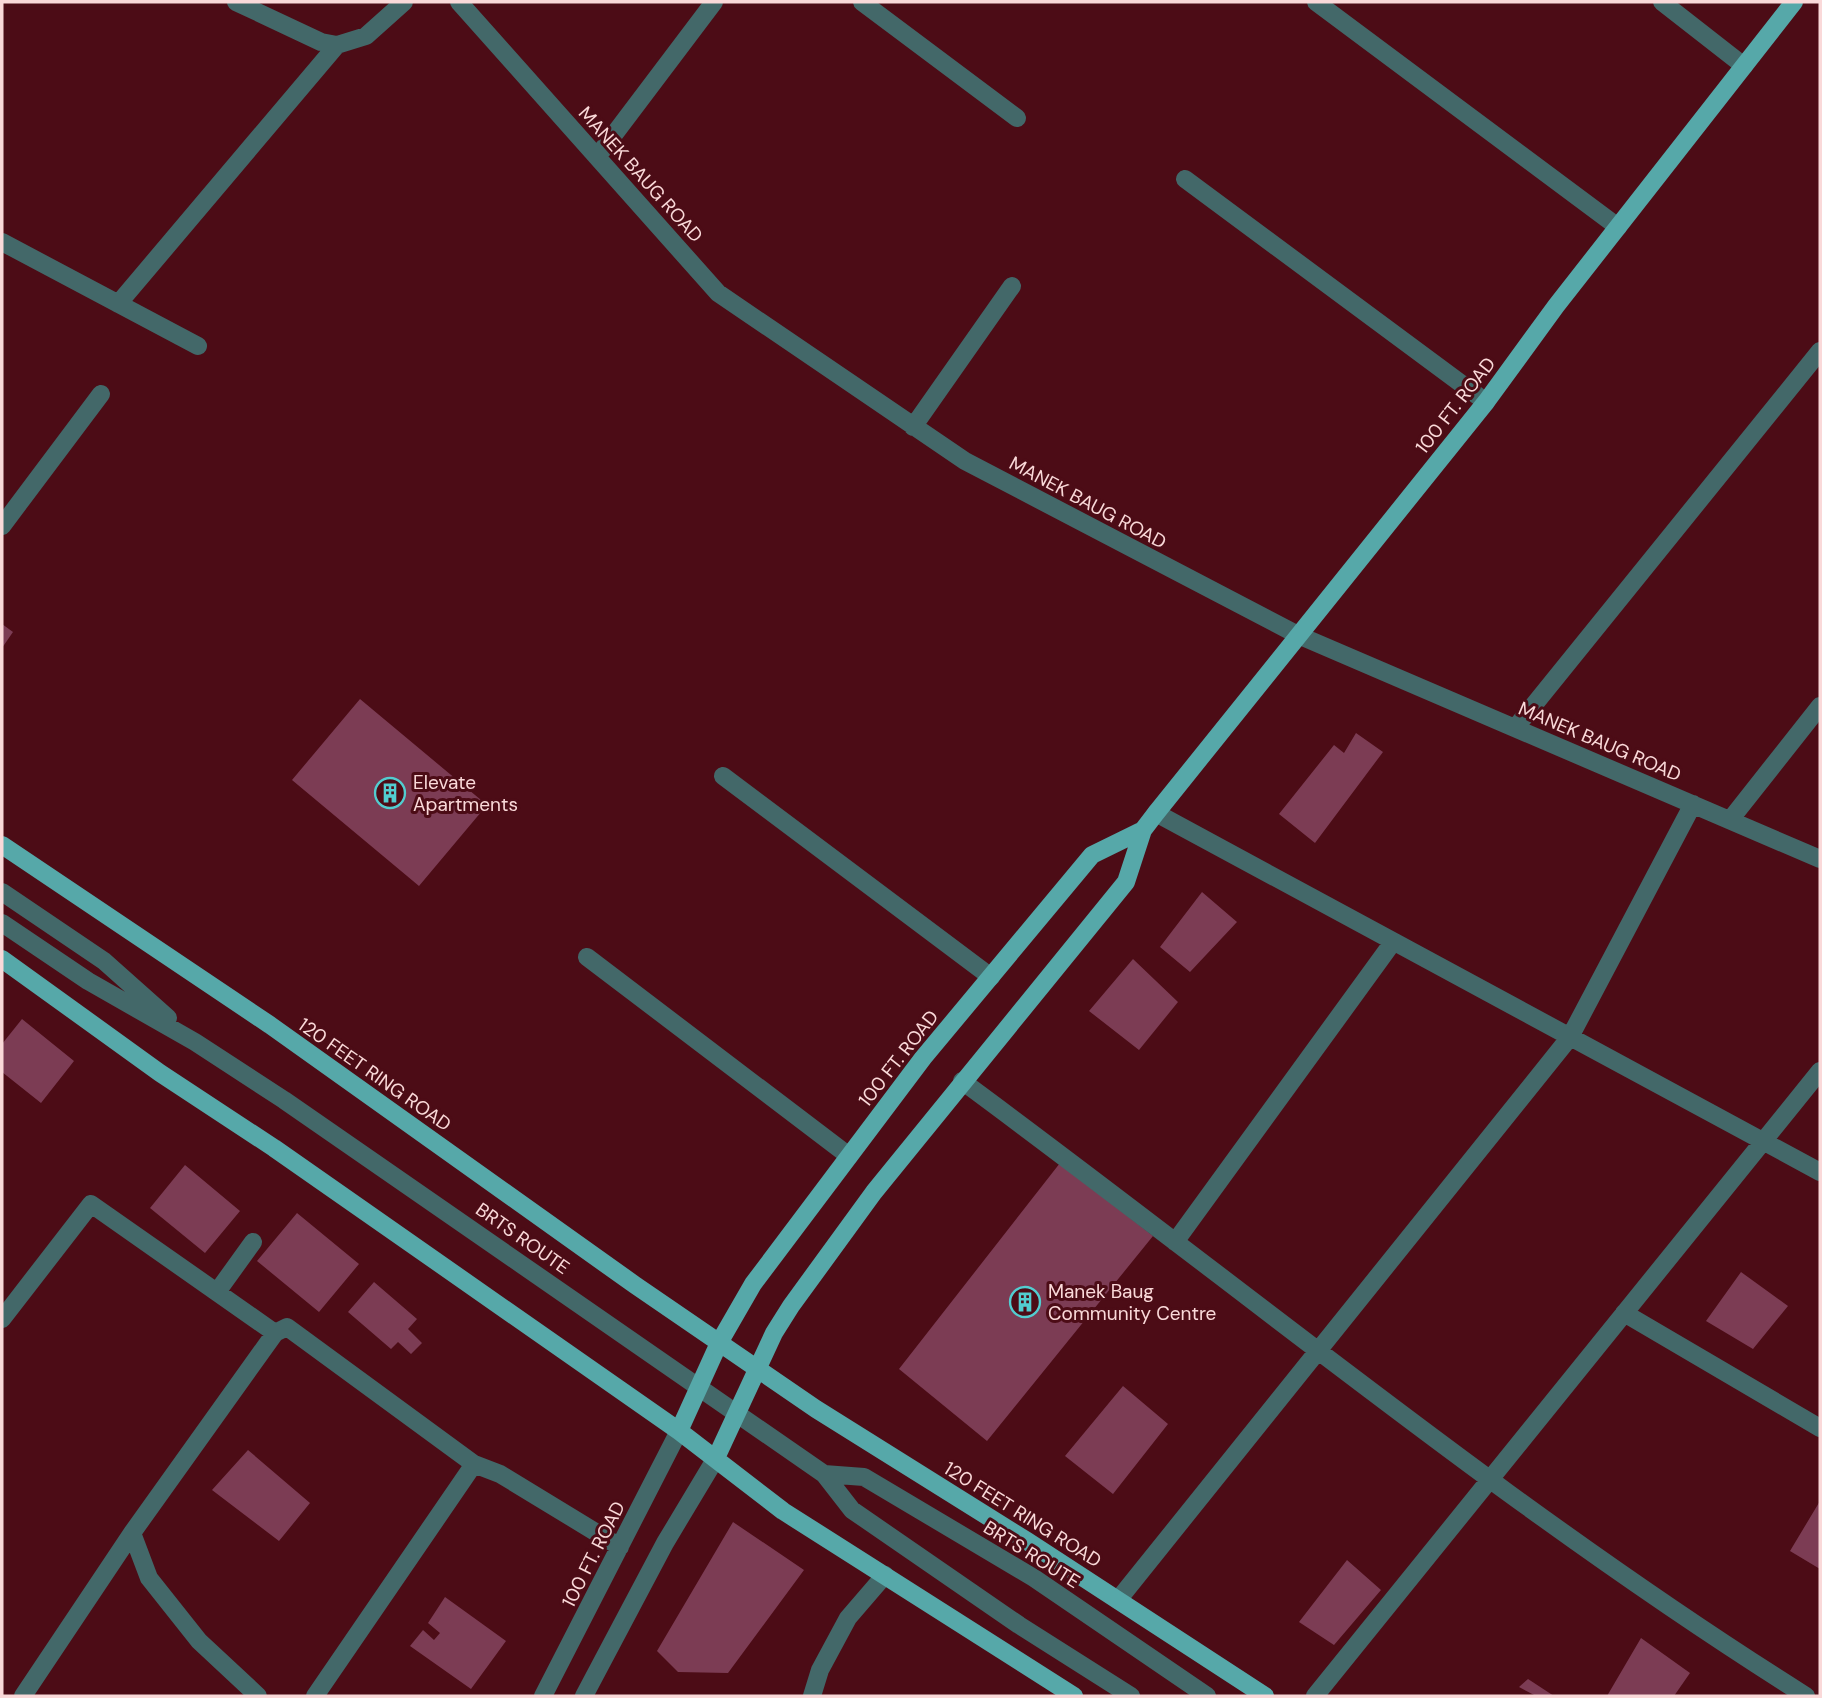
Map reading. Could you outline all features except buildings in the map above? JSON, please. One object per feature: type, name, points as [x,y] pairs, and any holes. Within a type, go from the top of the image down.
[{"type":"main road","name":"100 FT. ROAD","points":[[716,1458],[774,1333],[874,1192],[1126,882],[1143,830],[1486,402],[1618,227],[1794,2]]},
{"type":"main road","name":"100 FT. ROAD","points":[[679,1431],[719,1343],[753,1284],[923,1058],[1092,855],[1143,830]]},
{"type":"main road","name":"120 FEET RING ROAD","points":[[2,845],[270,1025],[816,1409],[1265,1696]]},
{"type":"main road","points":[[2,959],[160,1073],[274,1148],[679,1431],[783,1511],[1074,1696]]},
{"type":"street","points":[[236,2],[321,43],[337,45],[366,36],[404,2]]},
{"type":"street","name":"MANEK BAUG ROAD","points":[[459,2],[718,293],[965,461],[1298,635],[1820,859]]},
{"type":"street","points":[[597,157],[714,2]]},
{"type":"street","points":[[862,2],[1017,118]]},
{"type":"street","points":[[1316,2],[1618,227]]},
{"type":"street","points":[[1662,2],[1744,66]]},
{"type":"street","points":[[118,304],[337,45]]},
{"type":"street","points":[[1185,179],[1486,402]]},
{"type":"street","points":[[2,242],[198,346]]},
{"type":"street","points":[[913,428],[1012,286]]},
{"type":"street","points":[[1516,727],[1820,351]]},
{"type":"street","points":[[2,526],[101,394]]},
{"type":"street","points":[[1730,820],[1820,706]]},
{"type":"street","points":[[723,776],[990,977]]},
{"type":"street","points":[[1118,1600],[1570,1037],[1693,804]]},
{"type":"street","points":[[1156,813],[1820,1172]]},
{"type":"street","name":"BRTS ROUTE","points":[[2,892],[104,961],[194,1041]]},
{"type":"street","name":"BRTS ROUTE","points":[[2,923],[88,981],[194,1041],[508,1253],[824,1474],[852,1510],[1019,1625],[1130,1696]]},
{"type":"street","points":[[1175,1242],[1393,942]]},
{"type":"street","points":[[587,957],[849,1156]]},
{"type":"street","points":[[1315,1696],[1820,1071]]},
{"type":"street","points":[[962,1082],[1488,1480],[1731,1649],[1806,1696]]},
{"type":"street","points":[[2,1319],[91,1204],[275,1333]]},
{"type":"street","points":[[217,1292],[253,1242]]},
{"type":"street","points":[[1624,1313],[1820,1428]]},
{"type":"street","points":[[23,1696],[132,1533],[275,1333],[287,1327],[474,1464],[500,1474],[620,1547]]},
{"type":"street","name":"100 FT. ROAD","points":[[543,1696],[679,1431]]},
{"type":"street","points":[[584,1696],[665,1544],[716,1458]]},
{"type":"street","points":[[315,1696],[474,1464]]},
{"type":"street","name":"BRTS ROUTE","points":[[824,1474],[864,1477],[1034,1578],[1207,1696]]},
{"type":"street","points":[[132,1533],[149,1578],[199,1641],[258,1696]]},
{"type":"street","points":[[812,1696],[820,1670],[848,1618],[885,1575]]},
{"type":"place","name":"Elevate Apartments","points":[[390,793]]},
{"type":"place","name":"Manek Baug Community Centre","points":[[1025,1302]]}]
